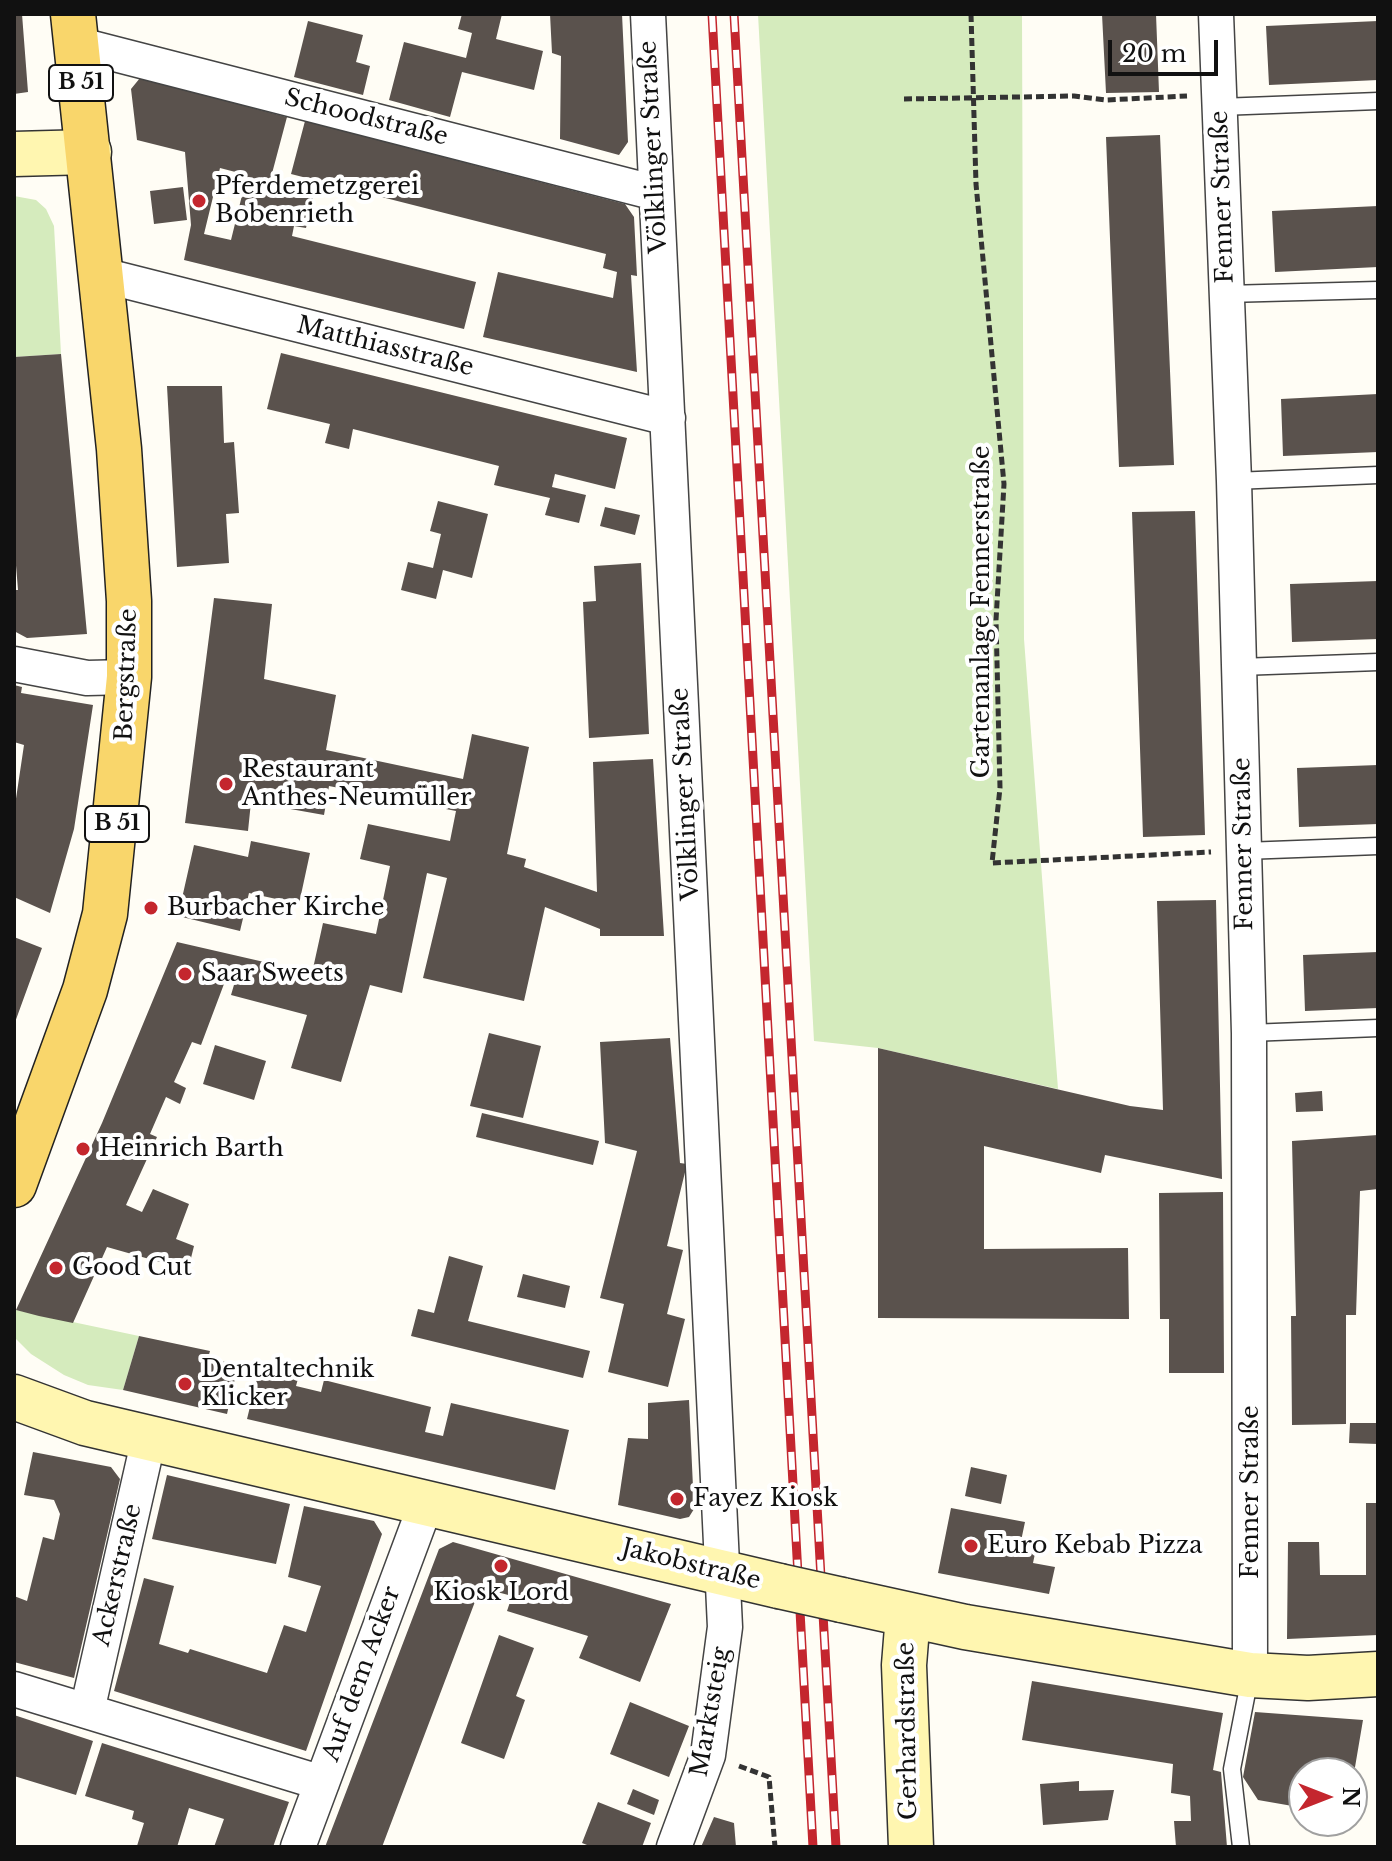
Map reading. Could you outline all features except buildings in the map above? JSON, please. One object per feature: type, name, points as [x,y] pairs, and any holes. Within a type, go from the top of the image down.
[{"type":"main road","name":"B 51","points":[[74,29],[89,152]]},
{"type":"main road","name":"Bergstraße","points":[[14,1185],[85,990],[102,927],[116,833],[129,677],[125,540],[89,152]]},
{"type":"street","name":"Völklinger Straße","points":[[648,14],[723,1574]]},
{"type":"street","name":"Fenner Straße","points":[[1216,14],[1234,481],[1249,1033],[1250,1675]]},
{"type":"street","name":"Schoodstraße","points":[[74,29],[656,193]]},
{"type":"street","points":[[14,154],[89,152]]},
{"type":"street","name":"Matthiasstraße","points":[[102,275],[668,418]]},
{"type":"street","points":[[14,664],[87,678],[129,677]]},
{"type":"street","name":"Jakobstraße","points":[[14,1397],[85,1423],[908,1615],[1250,1675],[1308,1678],[1378,1674]]},
{"type":"street","name":"Ackerstraße","points":[[87,1711],[149,1438]]},
{"type":"street","name":"Auf dem Acker","points":[[298,1847],[427,1501]]},
{"type":"street","name":"Marktsteig","points":[[674,1847],[708,1755],[724,1640],[723,1574]]},
{"type":"street","name":"Gerhardstraße","points":[[908,1615],[904,1665],[911,1847]]},
{"type":"street","points":[[14,1689],[322,1783]]},
{"type":"lane","points":[[1219,101],[1378,101]]},
{"type":"lane","points":[[1226,294],[1378,290]]},
{"type":"lane","points":[[1234,481],[1378,475]]},
{"type":"lane","points":[[1240,667],[1378,662]]},
{"type":"lane","points":[[1244,851],[1378,846]]},
{"type":"lane","points":[[1249,1033],[1378,1028]]},
{"type":"lane","points":[[1241,1847],[1232,1769],[1250,1675]]},
{"type":"path","name":"Gartenanlage Fennerstraße","points":[[971,14],[976,184],[992,324],[1004,484],[996,620],[1000,788],[992,863],[1244,851]]},
{"type":"path","points":[[904,99],[1074,96],[1106,100],[1219,101]]},
{"type":"path","points":[[708,1755],[769,1777],[775,1847]]},
{"type":"green space","points":[[758,14],[1022,14],[1024,639],[1058,1089],[878,1048],[814,1041]]},
{"type":"green space","points":[[14,196],[36,200],[46,209],[54,226],[61,354],[14,357]]},
{"type":"green space","points":[[16,1310],[139,1336],[123,1390],[88,1385],[64,1375],[31,1354],[14,1337]]},
{"type":"railway","points":[[712,14],[813,1847]]},
{"type":"railway","points":[[734,14],[836,1847]]},
{"type":"place","name":"Pferdemetzgerei Bobenrieth","points":[[199,201]]},
{"type":"place","name":"Restaurant Anthes-Neumüller","points":[[226,784]]},
{"type":"place","name":"Burbacher Kirche","points":[[151,908]]},
{"type":"place","name":"Saar Sweets","points":[[185,974]]},
{"type":"place","name":"Heinrich Barth","points":[[83,1149]]},
{"type":"place","name":"Good Cut","points":[[56,1268]]},
{"type":"place","name":"Dentaltechnik Klicker","points":[[185,1384]]},
{"type":"place","name":"Fayez Kiosk","points":[[677,1499]]},
{"type":"place","name":"Euro Kebab Pizza","points":[[971,1546]]},
{"type":"place","name":"Kiosk Lord","points":[[501,1566]]}]
